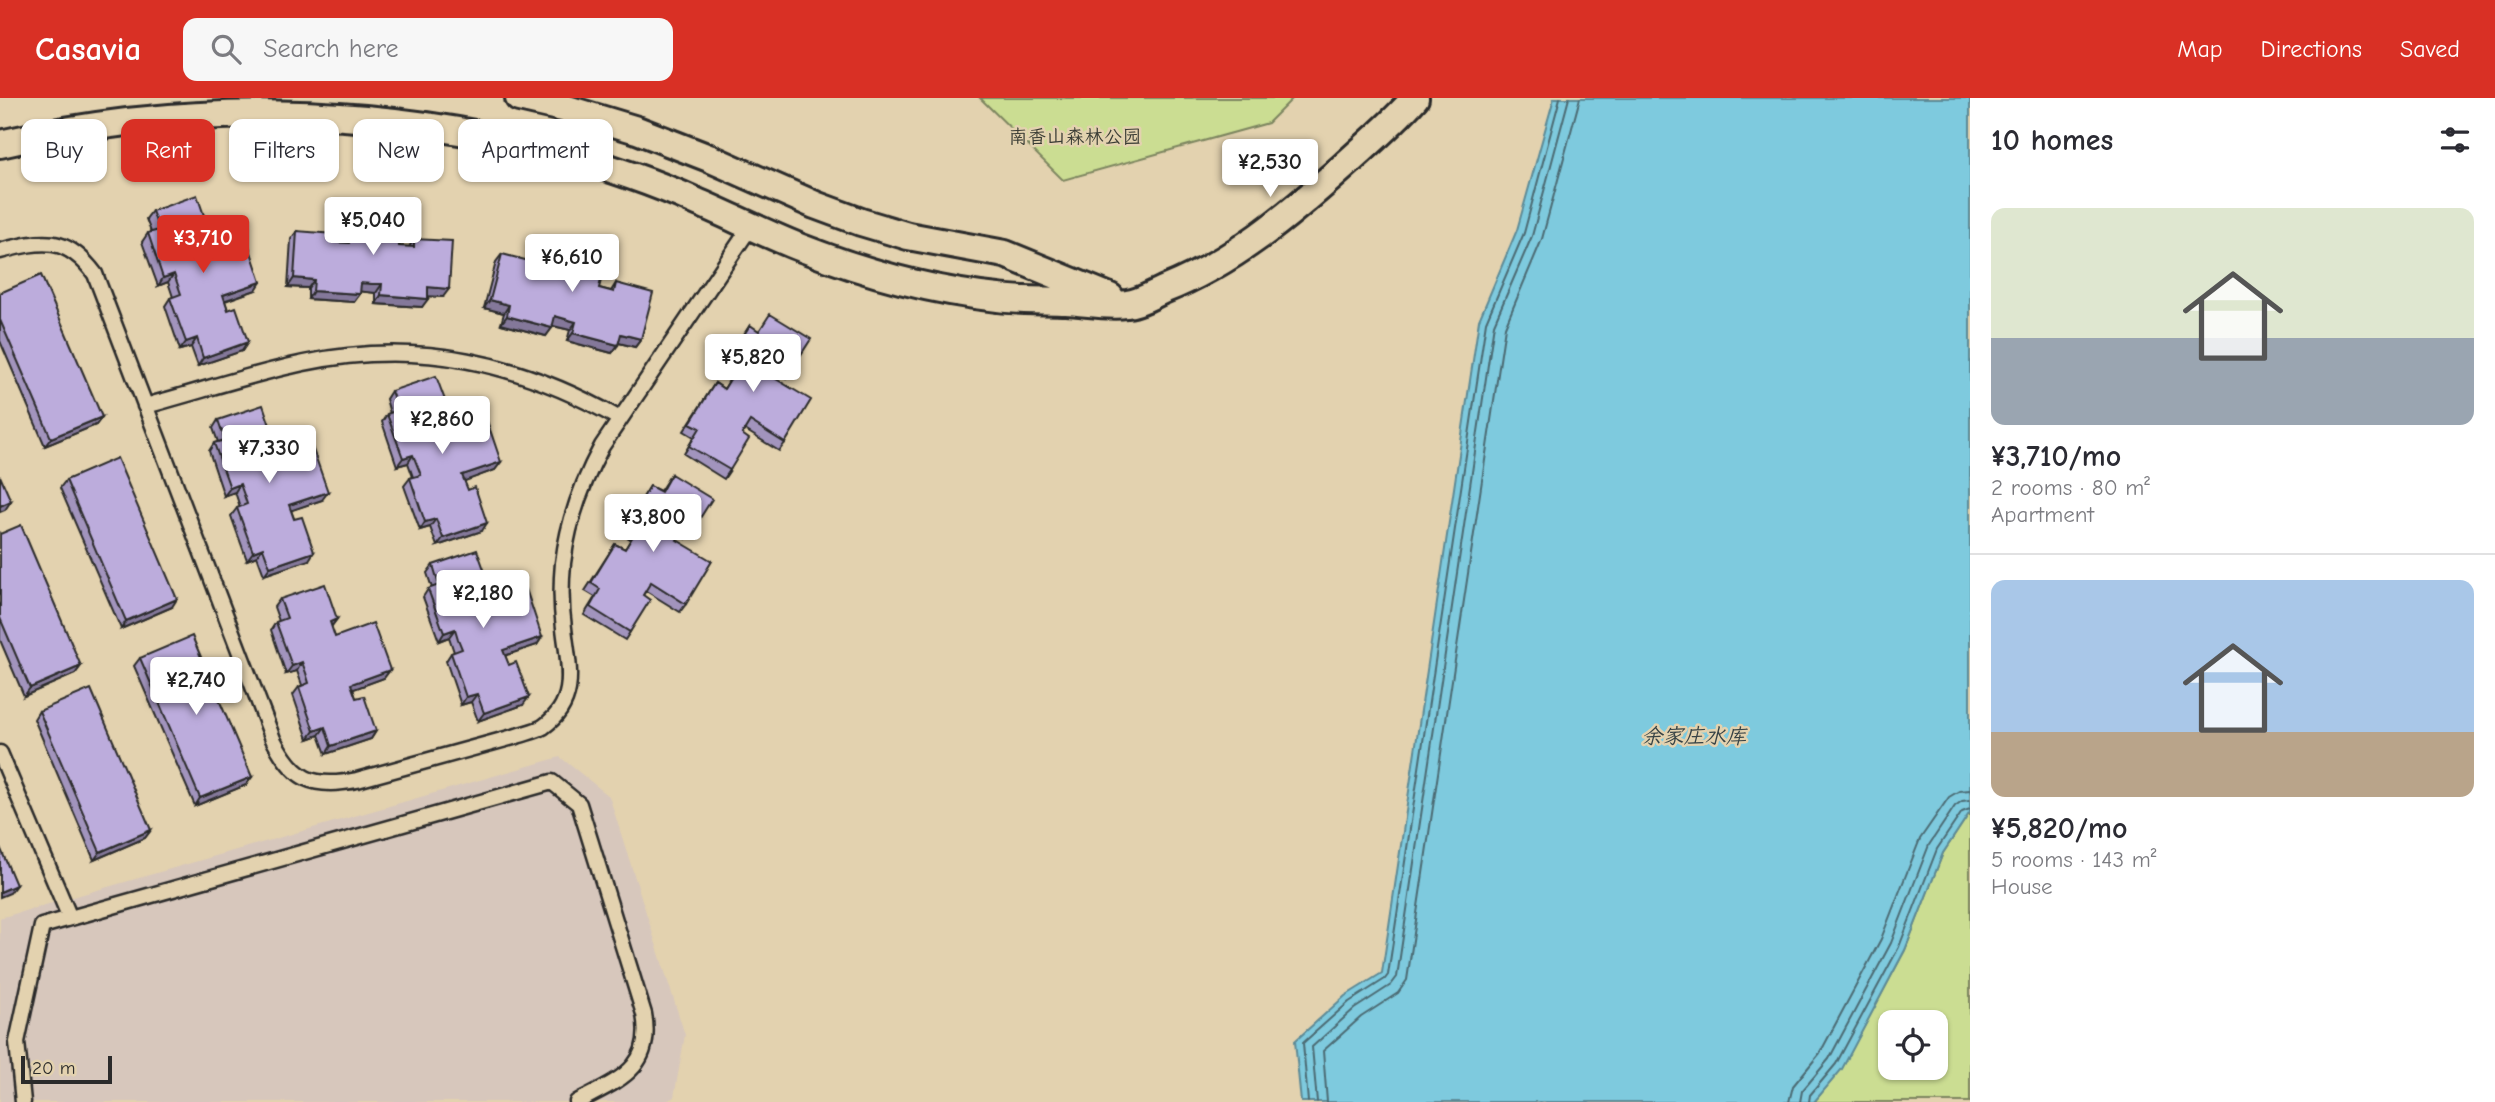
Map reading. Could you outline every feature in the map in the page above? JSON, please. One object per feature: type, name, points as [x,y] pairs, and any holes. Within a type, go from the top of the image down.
[{"type":"street","points":[[519,98],[637,130],[861,222],[908,236],[1005,254],[1128,304]]},
{"type":"street","points":[[0,144],[72,130],[210,115],[280,114],[419,125],[556,153],[623,173],[847,264],[897,279],[999,298],[1128,304],[1192,279],[1251,244],[1305,201],[1398,118],[1415,98]]},
{"type":"lane","points":[[0,251],[46,242],[66,247],[83,258],[94,274],[273,739],[285,762],[306,779],[331,785],[517,736],[542,727],[561,709],[570,685],[562,596],[563,564],[568,533],[587,473],[602,446],[751,226]]},
{"type":"lane","points":[[145,406],[303,363],[371,354],[426,355],[507,369],[546,382],[620,419]]},
{"type":"lane","points":[[0,753],[70,918]]},
{"type":"lane","points":[[23,1102],[17,1042],[42,926],[552,782],[579,804],[647,1031],[645,1048],[637,1063],[625,1075],[577,1102]]},
{"type":"shaded area","points":[[560,757],[609,796],[685,1035],[674,1097],[665,1102],[0,1102],[0,918]]},
{"type":"green space","name":"南香山森林公园","points":[[980,98],[1293,98],[1268,123],[1063,180]]},
{"type":"green space","points":[[1970,812],[1970,1102],[1814,1102],[1842,1068],[1905,950],[1943,853]]},
{"type":"water","name":"余家庄水库","points":[[1554,98],[1970,98],[1970,812],[1943,853],[1905,950],[1842,1069],[1814,1102],[1301,1102],[1295,1041],[1345,996],[1382,973],[1479,320],[1517,230]]},
{"type":"building","points":[[197,195],[209,230],[201,233],[206,248],[245,234],[261,282],[223,295],[228,310],[236,307],[248,342],[203,358],[197,338],[186,342],[170,298],[181,294],[174,274],[163,278],[148,233],[159,230],[152,211]]},
{"type":"building","points":[[351,202],[401,205],[399,246],[414,247],[414,239],[452,241],[449,289],[428,287],[428,299],[381,295],[382,284],[361,283],[360,294],[313,291],[314,280],[294,278],[297,231],[334,234],[333,242],[349,243]]},
{"type":"building","points":[[561,236],[609,248],[599,288],[614,292],[616,283],[653,293],[641,339],[621,334],[618,345],[573,333],[576,322],[555,316],[552,328],[507,316],[509,305],[490,300],[502,254],[537,263],[536,271],[551,275]]},
{"type":"building","points":[[41,275],[102,417],[51,438],[0,320],[0,293]]},
{"type":"building","points":[[770,314],[811,339],[791,370],[784,366],[776,379],[811,400],[785,443],[750,421],[742,434],[749,439],[730,470],[689,446],[700,428],[690,423],[715,383],[724,389],[735,371],[726,364],[750,325],[759,331]]},
{"type":"building","points":[[436,376],[449,411],[440,413],[446,428],[485,415],[501,462],[462,475],[468,490],[475,487],[487,523],[443,538],[436,519],[425,522],[410,478],[421,475],[413,455],[403,458],[387,414],[398,410],[391,391]]},
{"type":"building","points":[[263,405],[275,440],[268,443],[273,458],[311,444],[328,492],[289,505],[294,519],[302,517],[314,552],[270,567],[263,548],[253,552],[237,508],[247,504],[244,495],[240,484],[230,488],[214,443],[225,440],[218,420]]},
{"type":"building","points":[[117,458],[177,599],[126,621],[66,480]]},
{"type":"building","points":[[671,474],[712,499],[692,531],[685,527],[677,540],[712,561],[686,604],[651,582],[643,595],[650,600],[630,632],[590,607],[600,589],[591,583],[615,544],[625,549],[636,531],[626,525],[650,486],[661,492]]},
{"type":"building","points":[[0,476],[11,501],[0,506]]},
{"type":"building","points":[[21,525],[81,666],[30,688],[0,618],[0,534]]},
{"type":"building","points":[[477,550],[490,586],[482,588],[487,603],[526,589],[542,637],[503,650],[509,665],[516,662],[529,697],[484,713],[477,694],[466,697],[451,653],[462,649],[455,629],[444,633],[428,589],[439,585],[433,565]]},
{"type":"building","points":[[325,584],[337,619],[330,622],[335,637],[373,623],[390,670],[351,684],[356,698],[364,696],[376,731],[331,746],[325,727],[314,731],[299,687],[309,683],[306,673],[302,662],[292,666],[276,622],[287,618],[280,599]]},
{"type":"building","points":[[192,636],[252,777],[200,798],[140,658]]},
{"type":"building","points":[[91,689],[151,830],[100,852],[39,711]]},
{"type":"building","points":[[0,847],[16,885],[0,892]]}]
